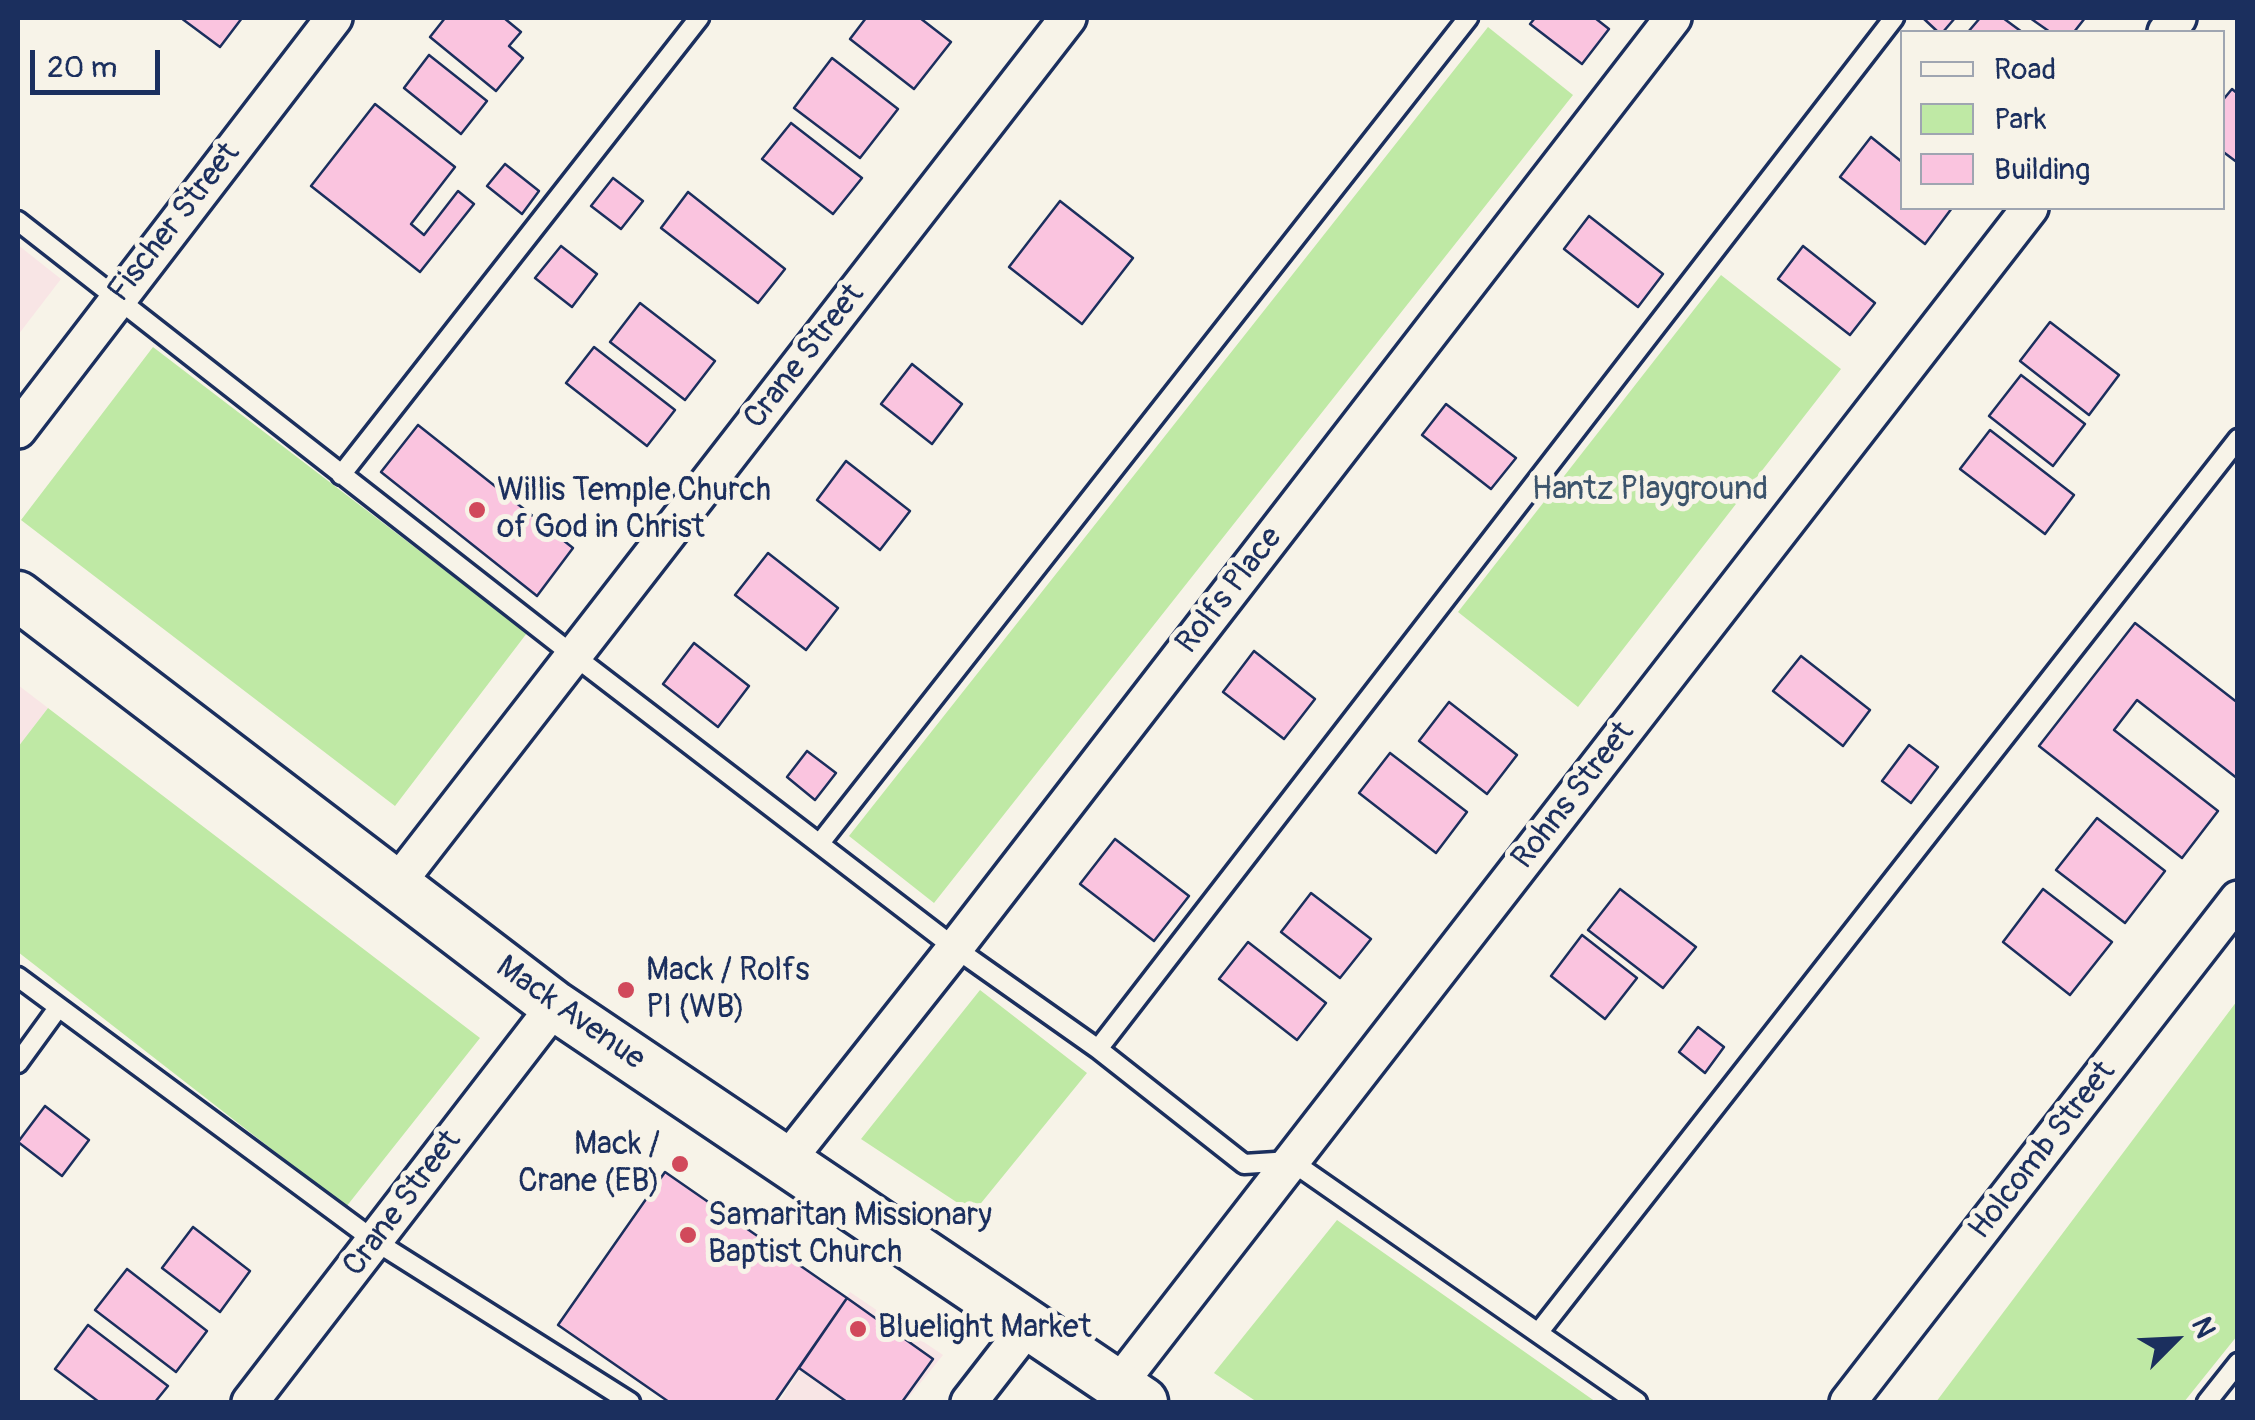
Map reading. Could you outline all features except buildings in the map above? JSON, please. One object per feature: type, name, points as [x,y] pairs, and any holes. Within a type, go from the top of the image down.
[{"type":"main road","name":"Mack Avenue","points":[[18,596],[555,1006],[1130,1394]]},
{"type":"street","name":"Fischer Street","points":[[18,430],[334,18]]},
{"type":"street","name":"Crane Street","points":[[394,886],[1068,18]]},
{"type":"street","name":"Rolfs Place","points":[[784,1163],[955,948],[1673,18]]},
{"type":"street","name":"Rohns Street","points":[[1130,1394],[1291,1161],[2028,210]]},
{"type":"street","name":"Holcomb Street","points":[[1848,1402],[2238,899]]},
{"type":"street","name":"Crane Street","points":[[250,1402],[555,1006]]},
{"type":"street","points":[[969,1402],[1028,1326]]},
{"type":"lane","points":[[340,475],[700,18]]},
{"type":"lane","points":[[820,843],[1468,18]]},
{"type":"lane","points":[[1098,1049],[1894,18]]},
{"type":"lane","points":[[18,221],[574,655],[955,948],[1098,1049],[1244,1164],[1291,1161],[1637,1402]]},
{"type":"lane","points":[[1538,1333],[2238,439]]},
{"type":"lane","points":[[18,977],[375,1241],[623,1401]]},
{"type":"lane","points":[[18,1062],[58,1008]]},
{"type":"lane","points":[[2207,1402],[2238,1363]]},
{"type":"shaded area","points":[[18,245],[61,279],[18,335]]},
{"type":"shaded area","points":[[18,685],[48,708],[18,747]]},
{"type":"shaded area","name":"Bluelight Market","points":[[850,1292],[943,1355],[905,1402],[779,1402]]},
{"type":"green space","points":[[1488,27],[1573,95],[934,903],[849,836]]},
{"type":"green space","name":"Hantz Playground","points":[[1721,275],[1841,369],[1578,707],[1458,612]]},
{"type":"green space","points":[[153,347],[527,633],[395,806],[21,520]]},
{"type":"green space","points":[[48,708],[480,1038],[346,1207],[18,952],[18,747]]},
{"type":"green space","points":[[980,990],[1087,1073],[973,1213],[861,1139]]},
{"type":"green space","points":[[2237,1001],[2237,1336],[2184,1402],[1936,1402]]},
{"type":"green space","points":[[1337,1220],[1596,1402],[1257,1402],[1214,1373]]},
{"type":"place","name":"Willis Temple Church of God in Christ","points":[[477,510]]},
{"type":"place","name":"Mack / Rolfs Pl (WB)","points":[[626,990]]},
{"type":"place","name":"Mack / Crane (EB)","points":[[680,1164]]},
{"type":"place","name":"Samaritan Missionary Baptist Church","points":[[688,1235]]},
{"type":"place","name":"Bluelight Market","points":[[858,1329]]}]
